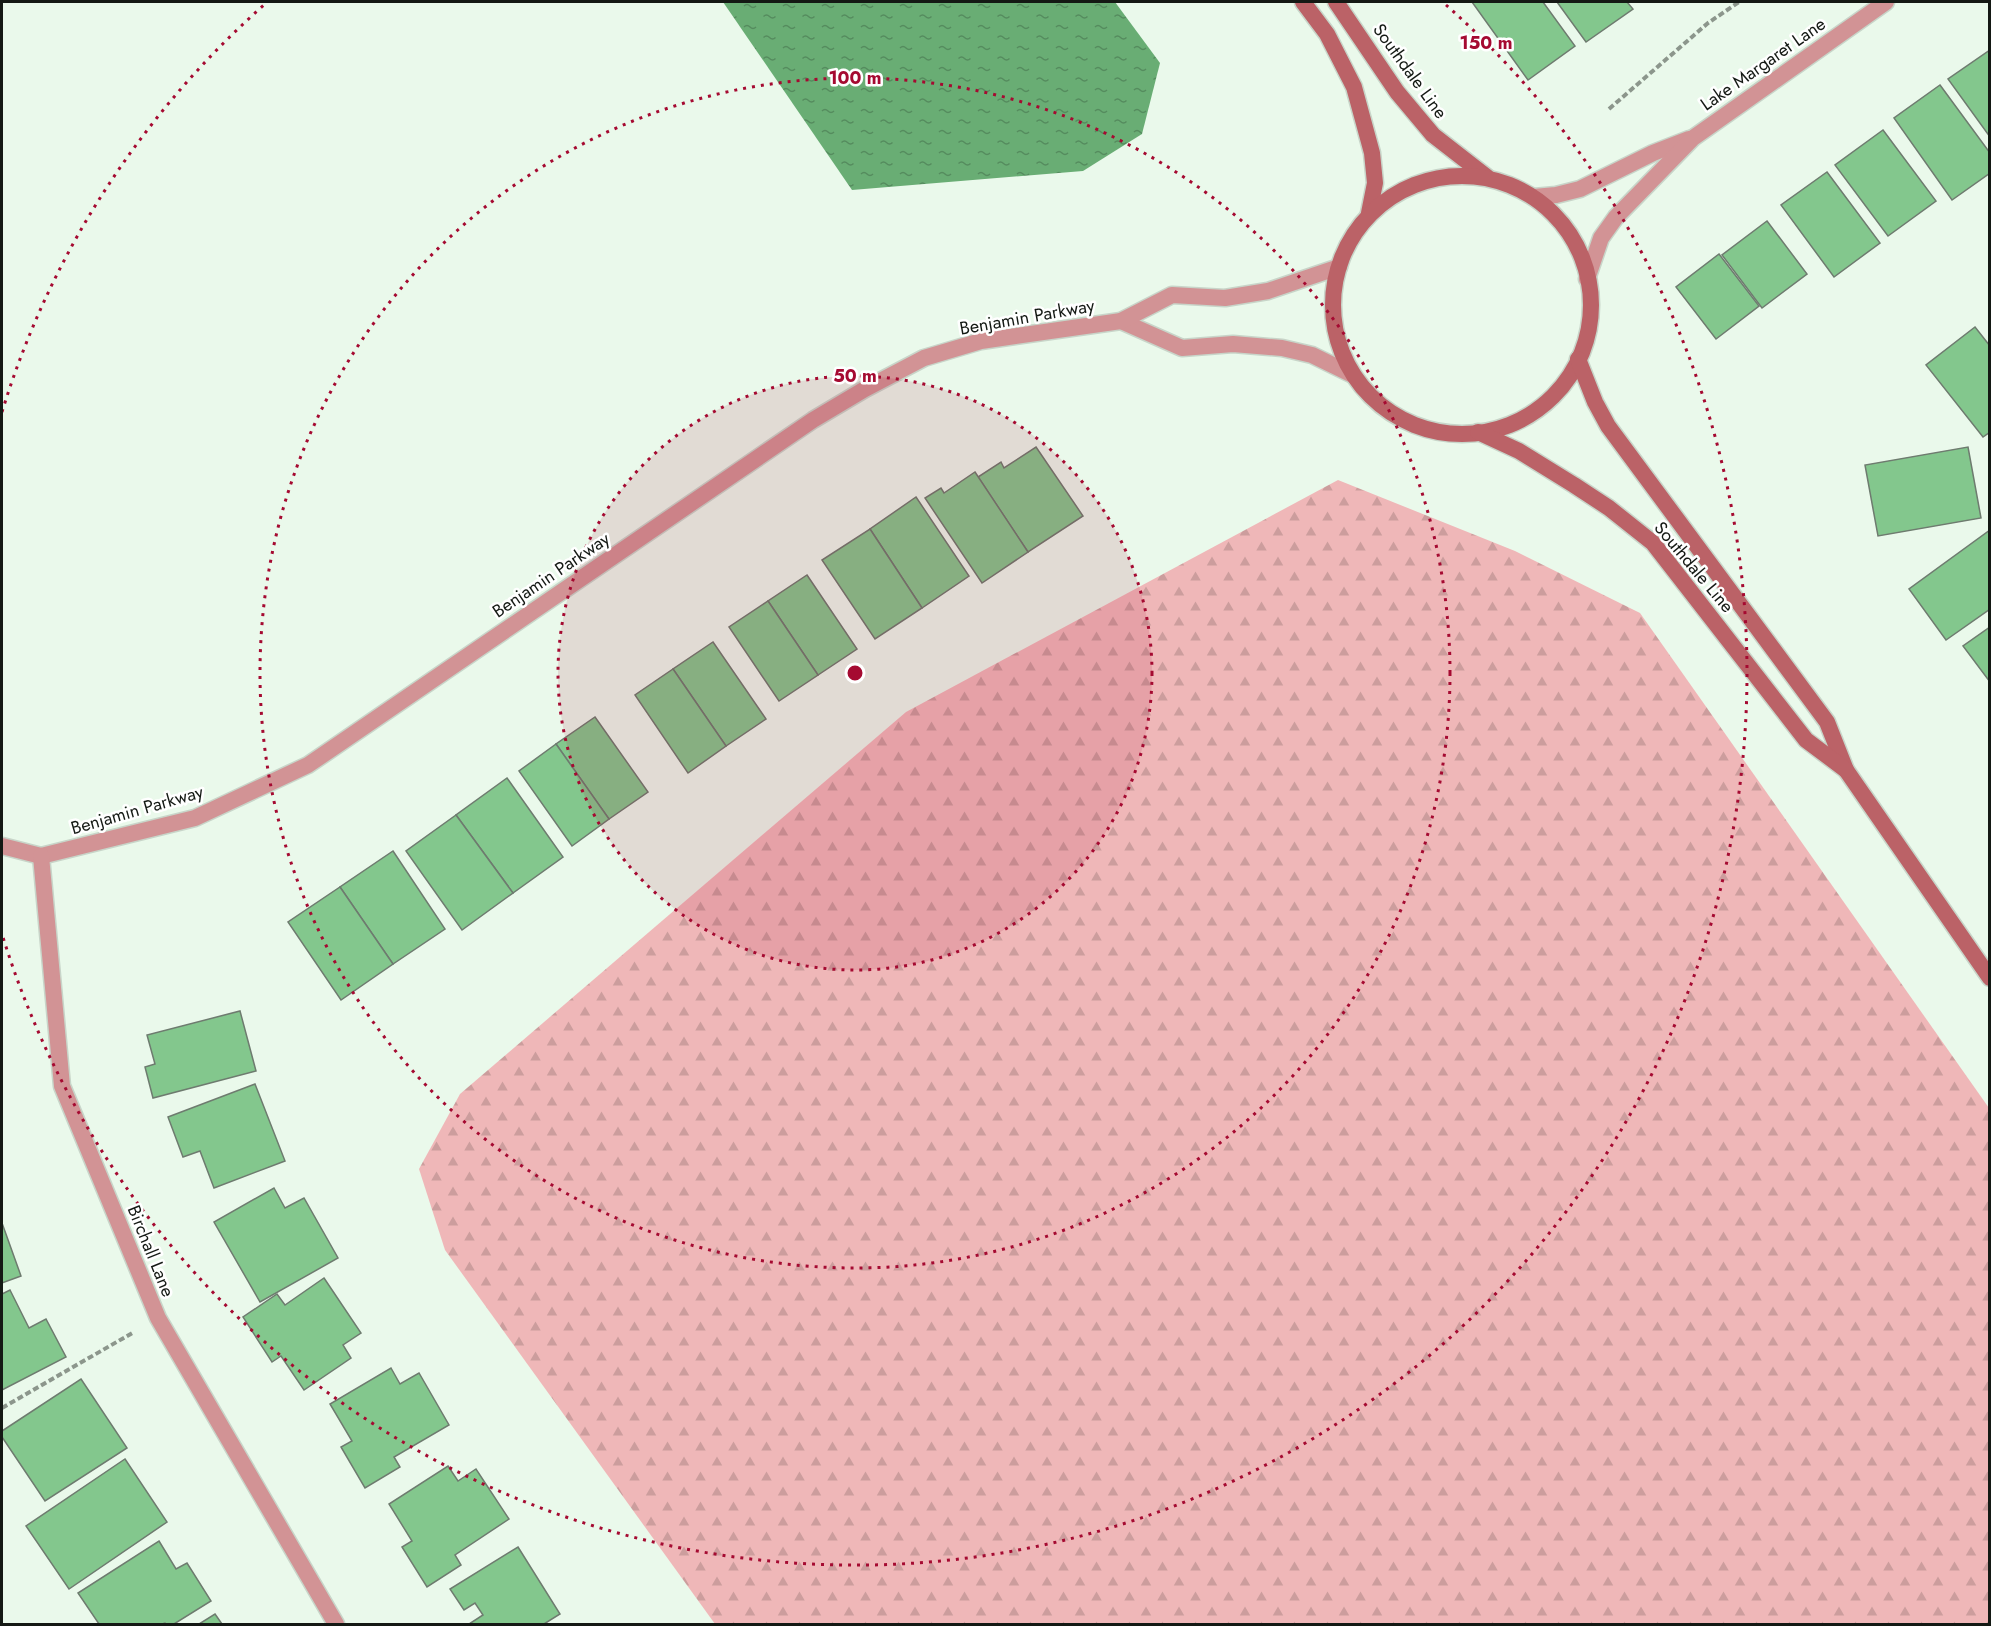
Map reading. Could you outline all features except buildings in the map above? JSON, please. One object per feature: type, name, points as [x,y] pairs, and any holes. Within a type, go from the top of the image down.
[{"type":"main road","points":[[1303,2],[1327,34],[1354,87],[1372,153],[1375,183],[1369,213]]},
{"type":"main road","name":"Southdale Line","points":[[1336,2],[1397,92],[1433,135],[1488,178]]},
{"type":"main road","points":[[1449,175],[1488,178],[1534,197],[1565,226],[1585,262],[1591,303],[1586,344],[1567,381],[1537,410],[1500,429],[1458,435],[1418,427],[1382,406],[1353,375],[1336,338],[1332,293],[1344,250],[1369,213],[1405,187],[1449,175]]},
{"type":"main road","name":"Southdale Line","points":[[1578,359],[1595,402],[1608,426],[1827,722],[1846,770],[1989,978]]},
{"type":"main road","name":"Southdale Line","points":[[1477,432],[1519,451],[1574,485],[1610,508],[1653,543],[1806,740],[1846,770]]},
{"type":"street","name":"Lake Margaret Lane","points":[[1587,279],[1601,238],[1616,217],[1693,138],[1886,2]]},
{"type":"street","name":"Lake Margaret Lane","points":[[1534,197],[1580,189],[1653,153],[1693,138]]},
{"type":"street","name":"Benjamin Parkway","points":[[2,846],[41,856],[195,818],[308,765],[813,420],[924,358],[981,341],[1121,321],[1172,295],[1225,298],[1268,291],[1339,267]]},
{"type":"street","name":"Benjamin Parkway","points":[[1121,321],[1182,348],[1233,344],[1282,348],[1312,355],[1353,375]]},
{"type":"street","name":"Birchall Lane","points":[[41,856],[62,1086],[158,1318],[336,1624]]},
{"type":"path","points":[[1609,109],[1708,23],[1739,2]]},
{"type":"path","points":[[2,1408],[158,1318]]},
{"type":"green space","points":[[1338,480],[1515,551],[1640,613],[1989,1108],[1989,1624],[715,1624],[445,1250],[419,1169],[460,1094],[906,712]]},
{"type":"water","points":[[723,2],[1115,2],[1160,63],[1142,134],[1083,171],[852,190]]}]
